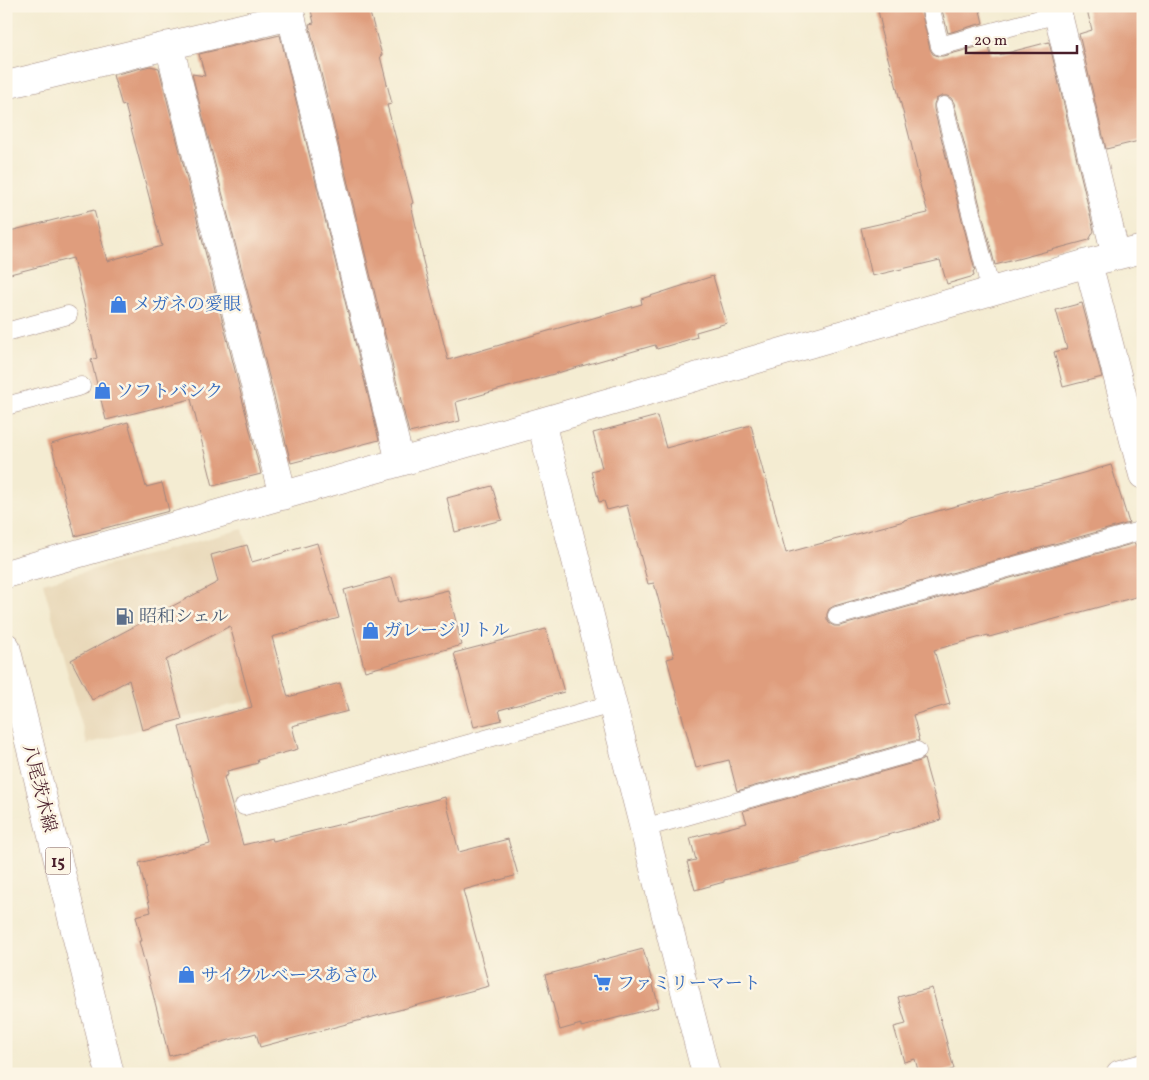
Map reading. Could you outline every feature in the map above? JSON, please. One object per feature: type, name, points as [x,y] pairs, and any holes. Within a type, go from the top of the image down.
[{"type":"street","points":[[1057,10],[1116,256]]},
{"type":"street","points":[[6,85],[291,16],[400,462]]},
{"type":"street","points":[[170,45],[283,496]]},
{"type":"street","points":[[6,574],[542,422],[1088,263],[1143,249]]},
{"type":"street","points":[[1088,263],[1141,462]]},
{"type":"street","points":[[542,422],[706,1074]]},
{"type":"street","name":"八尾茨木線","points":[[6,647],[110,1074]]},
{"type":"street","points":[[1120,1074],[1143,1068]]},
{"type":"lane","points":[[930,6],[940,46],[1057,10]]},
{"type":"lane","points":[[944,106],[991,292]]},
{"type":"lane","points":[[6,332],[68,315]]},
{"type":"lane","points":[[6,406],[81,386]]},
{"type":"lane","points":[[837,616],[1143,530]]},
{"type":"lane","points":[[244,806],[612,704]]},
{"type":"lane","points":[[644,828],[917,751]]},
{"type":"shaded area","points":[[243,529],[287,690],[87,744],[43,583]]},
{"type":"building","points":[[310,6],[368,6],[382,55],[380,56],[392,104],[387,105],[413,203],[411,204],[422,257],[448,360],[642,304],[641,299],[713,276],[727,323],[696,332],[697,337],[657,349],[655,345],[456,402],[460,421],[409,433],[309,24],[314,23]]},
{"type":"building","points":[[877,6],[920,6],[930,49],[933,54],[938,56],[988,44],[991,55],[999,55],[1049,42],[1094,231],[1089,240],[995,265],[954,103],[951,98],[942,96],[936,99],[934,109],[975,271],[973,271],[974,276],[947,284],[940,260],[872,276],[861,228],[928,213],[880,28],[882,28]]},
{"type":"building","points":[[941,6],[979,6],[983,23],[948,33]]},
{"type":"building","points":[[1086,6],[1143,6],[1143,140],[1106,149],[1079,34],[1092,30]]},
{"type":"building","points":[[280,35],[379,440],[291,463],[192,74],[205,76],[199,54]]},
{"type":"building","points":[[150,66],[159,68],[261,474],[213,486],[191,399],[106,420],[91,360],[97,358],[73,258],[6,275],[6,232],[94,210],[107,261],[162,246],[125,105],[122,106],[113,75]]},
{"type":"building","points":[[1082,303],[1102,377],[1063,387],[1054,352],[1067,349],[1056,310]]},
{"type":"building","points":[[657,416],[666,448],[751,425],[786,553],[1111,465],[1129,523],[834,606],[829,609],[827,619],[834,626],[840,626],[1135,543],[1138,553],[1143,552],[1143,595],[934,650],[950,704],[913,715],[919,741],[737,791],[729,760],[696,768],[667,659],[674,657],[654,583],[648,584],[627,505],[607,510],[604,501],[599,502],[591,471],[602,468],[593,433]]},
{"type":"building","points":[[128,422],[146,487],[162,483],[169,511],[75,536],[51,444]]},
{"type":"building","points":[[492,486],[502,520],[455,532],[447,498]]},
{"type":"building","points":[[317,543],[339,618],[272,637],[288,697],[340,683],[348,711],[292,726],[298,749],[257,760],[258,763],[227,771],[228,775],[224,777],[243,845],[272,838],[273,841],[445,797],[459,852],[508,839],[518,875],[463,890],[489,986],[260,1047],[256,1033],[169,1056],[139,941],[142,941],[136,916],[151,912],[139,863],[210,844],[179,727],[252,707],[230,626],[166,660],[182,719],[142,730],[129,680],[92,700],[71,660],[218,582],[211,555],[247,545],[252,562]]},
{"type":"building","points":[[392,577],[399,602],[448,590],[462,645],[365,671],[344,590]]},
{"type":"building","points":[[546,629],[564,692],[499,710],[502,720],[474,727],[454,653]]},
{"type":"building","points":[[924,759],[941,820],[798,859],[799,862],[724,880],[724,882],[695,890],[687,862],[696,860],[690,838],[747,823],[743,811]]},
{"type":"building","points":[[643,949],[659,1007],[581,1027],[581,1024],[560,1030],[545,975]]},
{"type":"building","points":[[932,988],[954,1069],[936,1074],[919,1074],[915,1059],[904,1062],[894,1027],[906,1024],[898,997]]},
{"type":"place","name":"メガネの愛眼","points":[[119,304]]},
{"type":"place","name":"ソフトバンク","points":[[102,391]]},
{"type":"place","name":"昭和シェル","points":[[125,616]]},
{"type":"place","name":"ガレージリトル","points":[[370,630]]},
{"type":"place","name":"サイクルベースあさひ","points":[[187,975]]},
{"type":"place","name":"ファミリーマート","points":[[603,983]]}]
